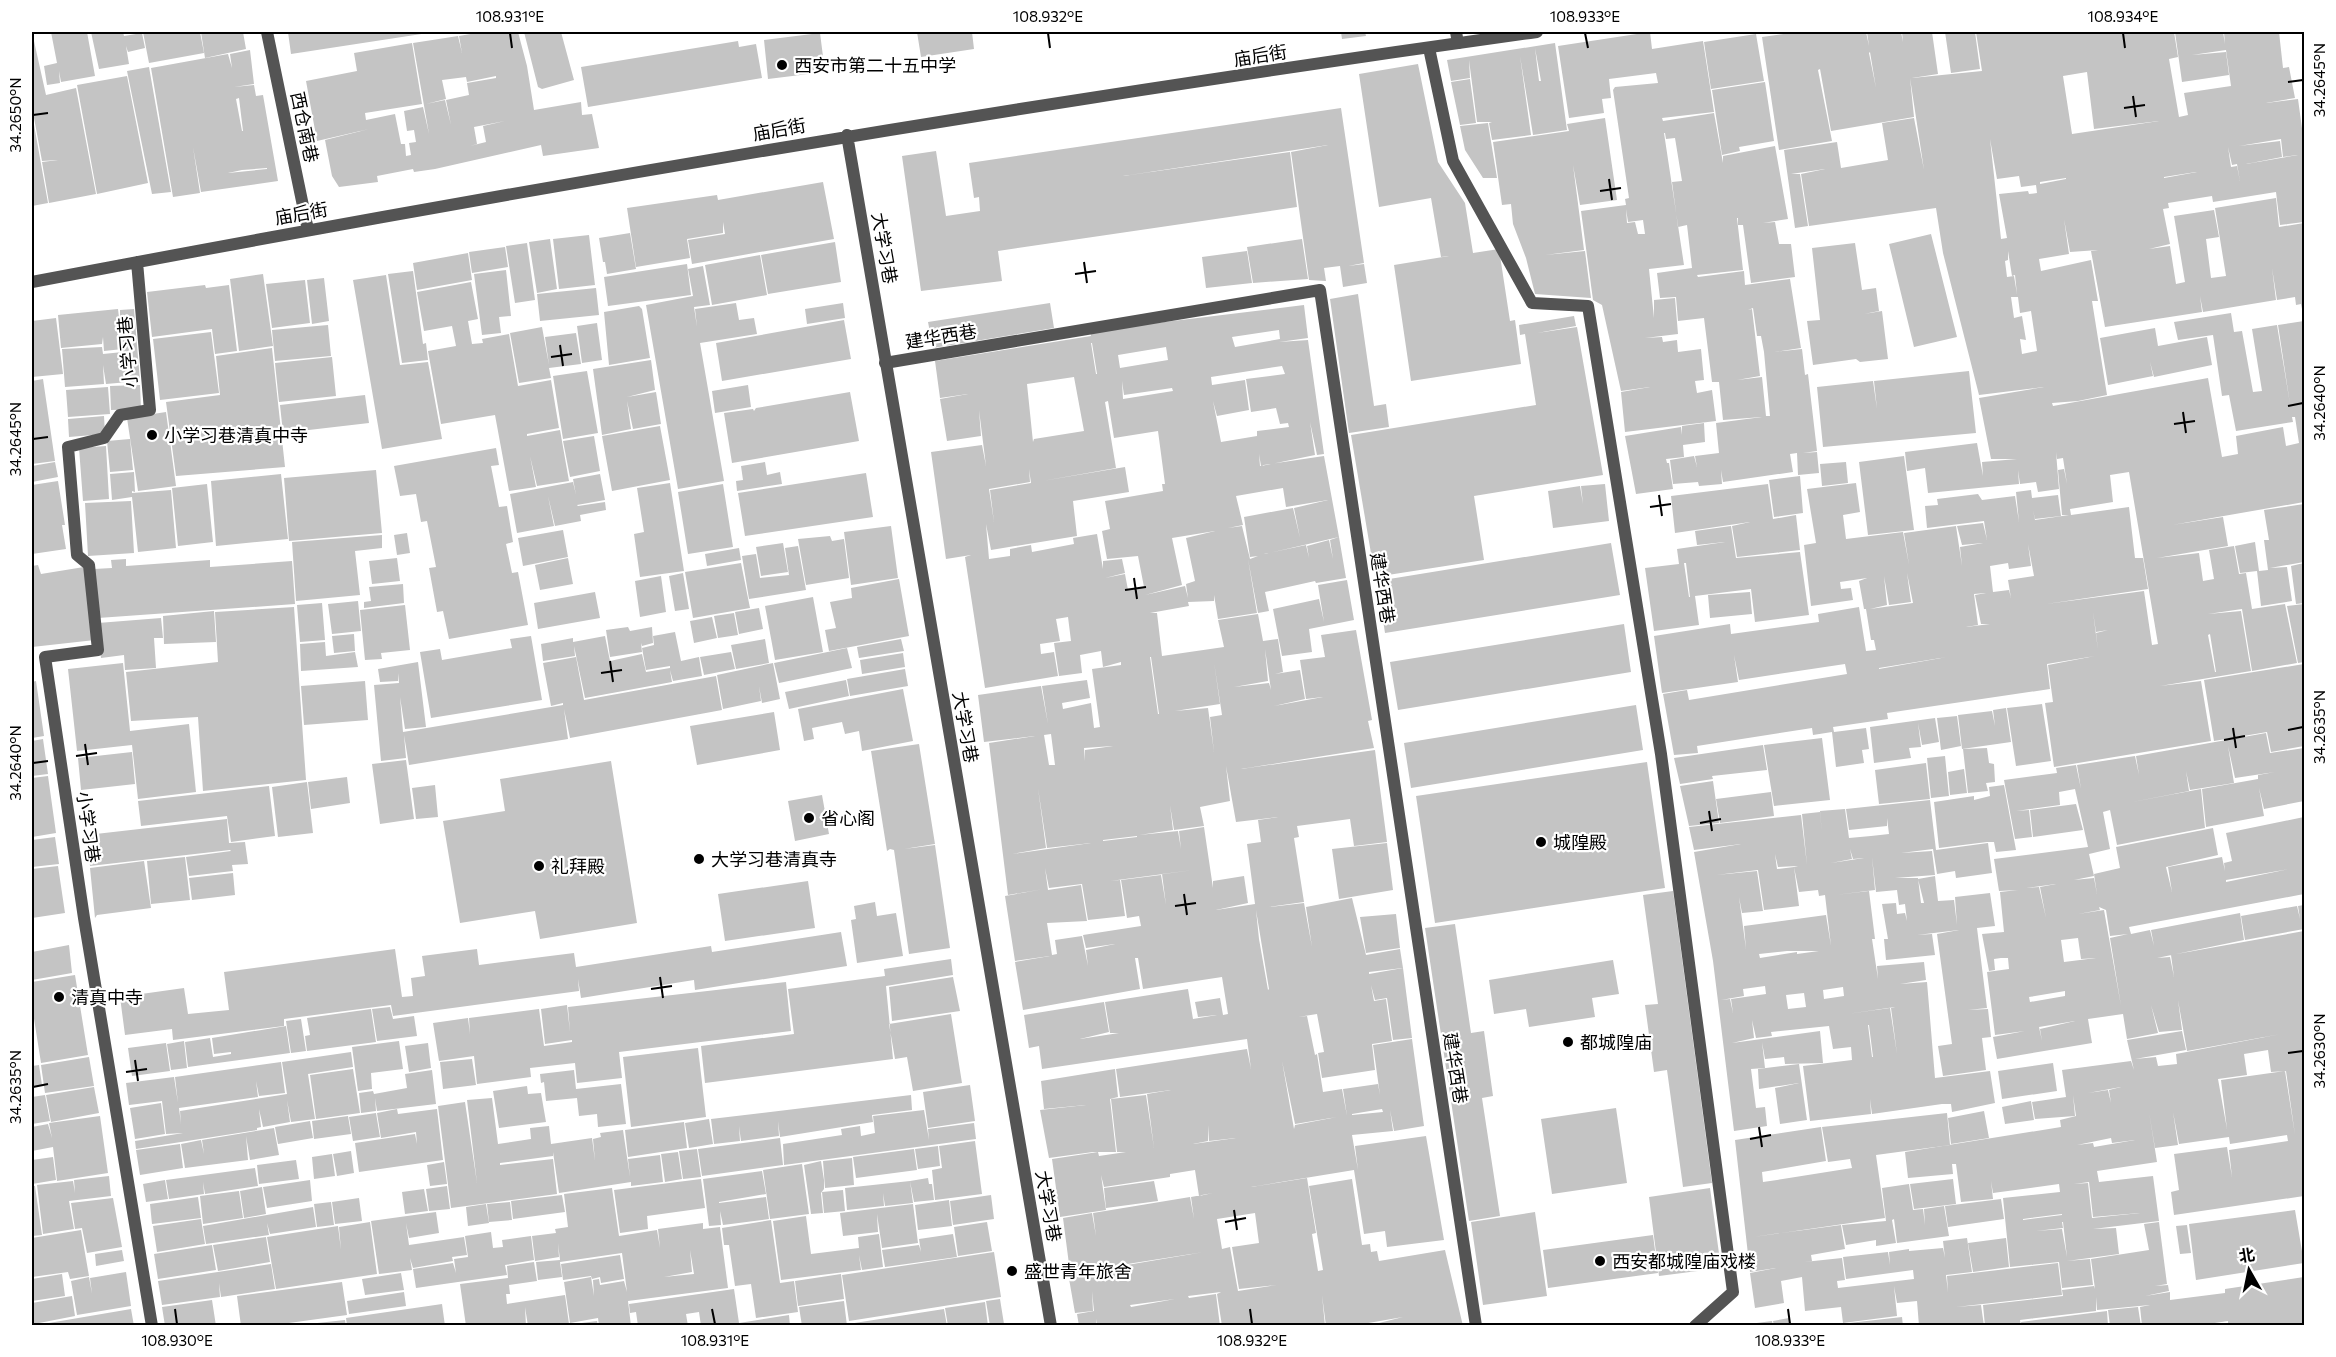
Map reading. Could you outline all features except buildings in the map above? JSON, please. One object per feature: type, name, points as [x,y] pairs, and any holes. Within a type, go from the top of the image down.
[{"type":"street","name":"西仓南巷","points":[[267,32],[308,230]]},
{"type":"street","name":"庙后街","points":[[32,282],[308,230],[847,135],[1429,48],[1457,37],[1537,32]]},
{"type":"street","points":[[1429,48],[1453,160],[1533,303],[1588,306],[1661,754],[1733,1292],[1695,1326]]},
{"type":"street","name":"大学习巷","points":[[847,135],[1051,1326]]},
{"type":"street","name":"小学习巷","points":[[137,262],[150,410],[120,415],[104,438],[68,447],[77,555],[90,565],[98,650],[45,657],[84,918],[152,1326]]},
{"type":"street","name":"建华西巷","points":[[885,363],[1320,290],[1476,1326]]},
{"type":"place","name":"西安市第二十五中学","points":[[782,65]]},
{"type":"place","name":"小学习巷清真中寺","points":[[152,435]]},
{"type":"place","name":"省心阁","points":[[809,818]]},
{"type":"place","name":"城隍殿","points":[[1541,842]]},
{"type":"place","name":"大学习巷清真寺","points":[[699,859]]},
{"type":"place","name":"礼拜殿","points":[[539,866]]},
{"type":"place","name":"清真中寺","points":[[59,997]]},
{"type":"place","name":"都城隍庙","points":[[1568,1042]]},
{"type":"place","name":"西安都城隍庙戏楼","points":[[1600,1261]]},
{"type":"place","name":"盛世青年旅舍","points":[[1012,1271]]}]
